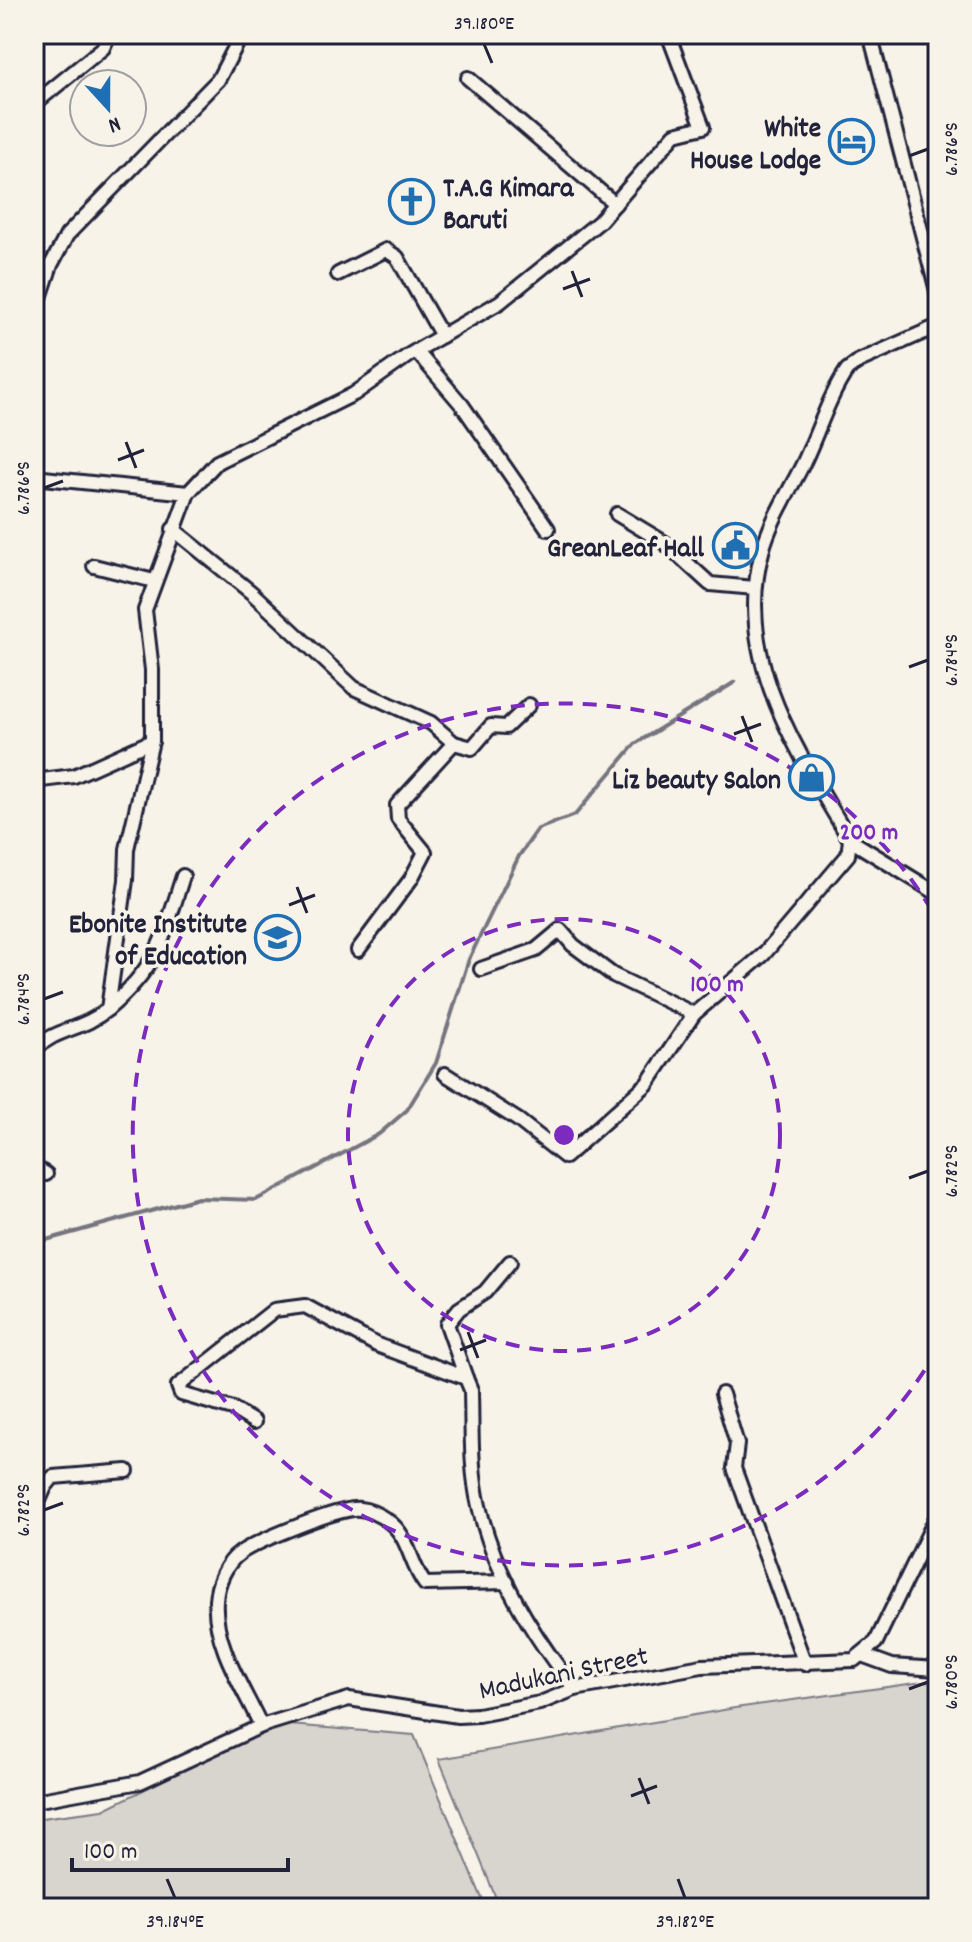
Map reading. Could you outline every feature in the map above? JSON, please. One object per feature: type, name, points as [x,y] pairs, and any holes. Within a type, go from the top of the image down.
[{"type":"street","points":[[34,104],[103,48],[109,34]]},
{"type":"street","points":[[34,316],[51,265],[67,235],[218,80],[242,34]]},
{"type":"street","points":[[108,1009],[126,880],[127,849],[152,741],[152,670],[145,610],[188,493],[217,462],[354,394],[416,351],[471,322],[524,284],[615,204],[675,134],[703,127],[668,34]]},
{"type":"street","points":[[870,34],[938,295]]},
{"type":"street","points":[[468,78],[615,204]]},
{"type":"street","points":[[338,274],[386,250],[397,257],[442,336]]},
{"type":"street","points":[[938,326],[859,361],[842,377],[772,525],[763,548],[755,588],[755,622],[775,702],[788,735],[850,840],[938,894]]},
{"type":"street","points":[[416,351],[462,405],[548,529]]},
{"type":"street","points":[[34,477],[188,493]]},
{"type":"street","points":[[617,514],[665,543],[710,584],[755,588]]},
{"type":"street","points":[[173,529],[252,593],[354,688],[431,723],[454,743],[472,748],[491,726],[506,727],[529,705]]},
{"type":"street","points":[[94,566],[154,581]]},
{"type":"street","points":[[34,781],[74,776],[152,741]]},
{"type":"street","points":[[358,950],[411,879],[425,852],[398,819],[397,805],[454,743]]},
{"type":"street","points":[[445,1074],[518,1120],[565,1157],[647,1084],[694,1014],[763,955],[848,855],[850,840]]},
{"type":"street","points":[[34,1050],[48,1035],[91,1022],[138,981],[158,952],[183,876]]},
{"type":"street","points":[[481,969],[536,950],[560,930],[582,952],[613,975],[694,1014]]},
{"type":"street","points":[[510,1262],[485,1292],[459,1309],[447,1324],[471,1390],[478,1504],[507,1582],[530,1626],[575,1689]]},
{"type":"street","points":[[254,1422],[233,1409],[181,1394],[178,1386],[274,1310],[286,1306],[305,1306],[377,1345],[466,1378]]},
{"type":"street","points":[[722,1394],[737,1444],[734,1468],[805,1664]]},
{"type":"street","points":[[34,1512],[53,1477],[127,1471]]},
{"type":"street","points":[[261,1726],[220,1637],[217,1620],[219,1584],[228,1565],[241,1552],[319,1518],[347,1509],[361,1509],[391,1523],[402,1535],[425,1584],[507,1582]]},
{"type":"street","points":[[938,1514],[876,1642],[862,1655],[892,1666],[938,1669]]},
{"type":"street","name":"Madukani Street","points":[[34,1801],[140,1782],[261,1726],[349,1699],[458,1716],[478,1715],[528,1706],[575,1689],[702,1666],[805,1664],[854,1660],[862,1655]]},
{"type":"shaded area","points":[[938,1680],[938,1908],[500,1908],[439,1759],[735,1708]]},
{"type":"shaded area","points":[[277,1724],[414,1735],[486,1908],[34,1908],[34,1819],[103,1810]]},
{"type":"waterway","points":[[34,1239],[46,1240],[198,1198],[256,1200],[379,1134],[407,1110],[436,1063],[469,959],[519,856],[538,829],[575,815],[635,744],[735,682]]},
{"type":"place","name":"White House Lodge","points":[[852,142]]},
{"type":"place","name":"T.A.G Kimara Baruti","points":[[412,202]]},
{"type":"place","name":"GreanLeaf Hall","points":[[735,546]]},
{"type":"place","name":"Liz beauty Salon","points":[[812,778]]},
{"type":"place","name":"Ebonite Institute of Education","points":[[278,938]]}]
